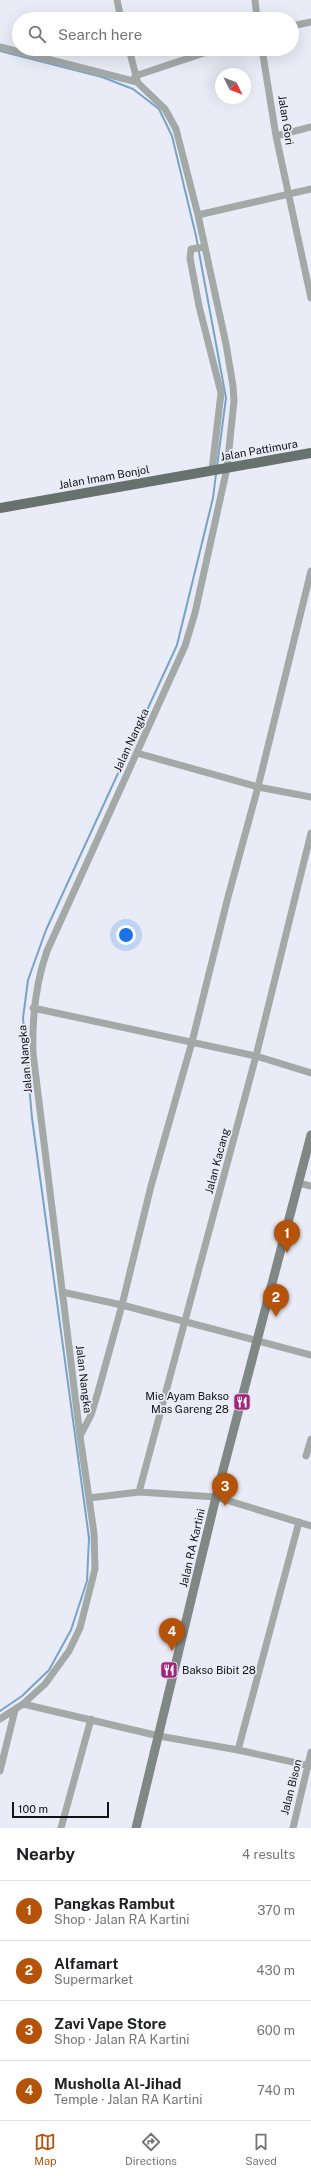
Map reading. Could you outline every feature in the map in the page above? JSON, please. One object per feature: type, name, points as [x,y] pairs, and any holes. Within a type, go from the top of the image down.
[{"type":"main road","name":"Jalan Pattimura","points":[[212,470],[311,453]]},
{"type":"main road","name":"Jalan Imam Bonjol","points":[[0,508],[212,470]]},
{"type":"main road","name":"Jalan RA Kartini","points":[[136,1828],[216,1498],[256,1340],[311,1135]]},
{"type":"street","points":[[117,0],[120,12]]},
{"type":"street","points":[[255,0],[257,12]]},
{"type":"street","points":[[299,25],[311,22]]},
{"type":"street","points":[[0,47],[12,50]]},
{"type":"street","points":[[38,56],[136,79],[197,56]]},
{"type":"street","points":[[131,56],[136,79]]},
{"type":"street","name":"Jalan Gori","points":[[263,56],[276,136],[311,298]]},
{"type":"street","name":"Jalan Nangka","points":[[80,1436],[33,1053],[33,1008],[37,984],[47,950],[185,646],[195,613],[227,468],[233,411],[233,386],[226,344],[201,247],[198,215],[173,122],[157,100],[136,79]]},
{"type":"street","points":[[276,136],[311,127]]},
{"type":"street","points":[[198,215],[311,189]]},
{"type":"street","points":[[201,247],[191,250],[190,258],[199,306],[221,393],[212,470]]},
{"type":"street","name":"Jalan Nangka","points":[[80,1436],[91,1415],[98,1392],[122,1304],[151,1186],[192,1042],[222,920],[258,787],[311,571]]},
{"type":"street","points":[[136,752],[258,787],[311,797]]},
{"type":"street","name":"Jalan Kacang","points":[[139,1492],[256,1056],[311,833]]},
{"type":"street","points":[[33,1008],[256,1056],[311,1073]]},
{"type":"street","points":[[298,1183],[311,1186]]},
{"type":"street","points":[[62,1292],[122,1304],[311,1355]]},
{"type":"street","points":[[0,1719],[23,1704],[57,1668],[69,1651],[80,1628],[95,1569],[96,1548],[80,1436]]},
{"type":"street","points":[[306,1456],[311,1439]]},
{"type":"street","points":[[89,1498],[139,1492],[216,1498],[311,1526]]},
{"type":"street","points":[[238,1750],[299,1522]]},
{"type":"street","points":[[23,1704],[159,1736],[238,1750],[309,1766]]},
{"type":"street","points":[[0,1771],[15,1710]]},
{"type":"street","points":[[61,1828],[91,1719]]},
{"type":"street","name":"Jalan Bison","points":[[293,1828],[309,1766],[311,1752]]},
{"type":"waterway","points":[[0,51],[12,54]]},
{"type":"waterway","points":[[20,56],[102,77],[133,89],[159,109],[172,136],[196,236],[226,398],[217,466]]},
{"type":"waterway","points":[[0,1711],[22,1696],[49,1670],[71,1630],[87,1581],[89,1538],[32,1118],[23,1018],[28,980],[46,930],[177,645],[213,498],[216,474]]},
{"type":"place","name":"Pangkas Rambut","points":[[287,1253]]},
{"type":"place","name":"Alfamart","points":[[276,1317]]},
{"type":"place","name":"Mie Ayam Bakso Mas Gareng 28","points":[[242,1402]]},
{"type":"place","name":"Zavi Vape Store","points":[[225,1506]]},
{"type":"place","name":"Musholla Al-Jihad","points":[[172,1651]]},
{"type":"place","name":"Bakso Bibit 28","points":[[169,1670]]}]
